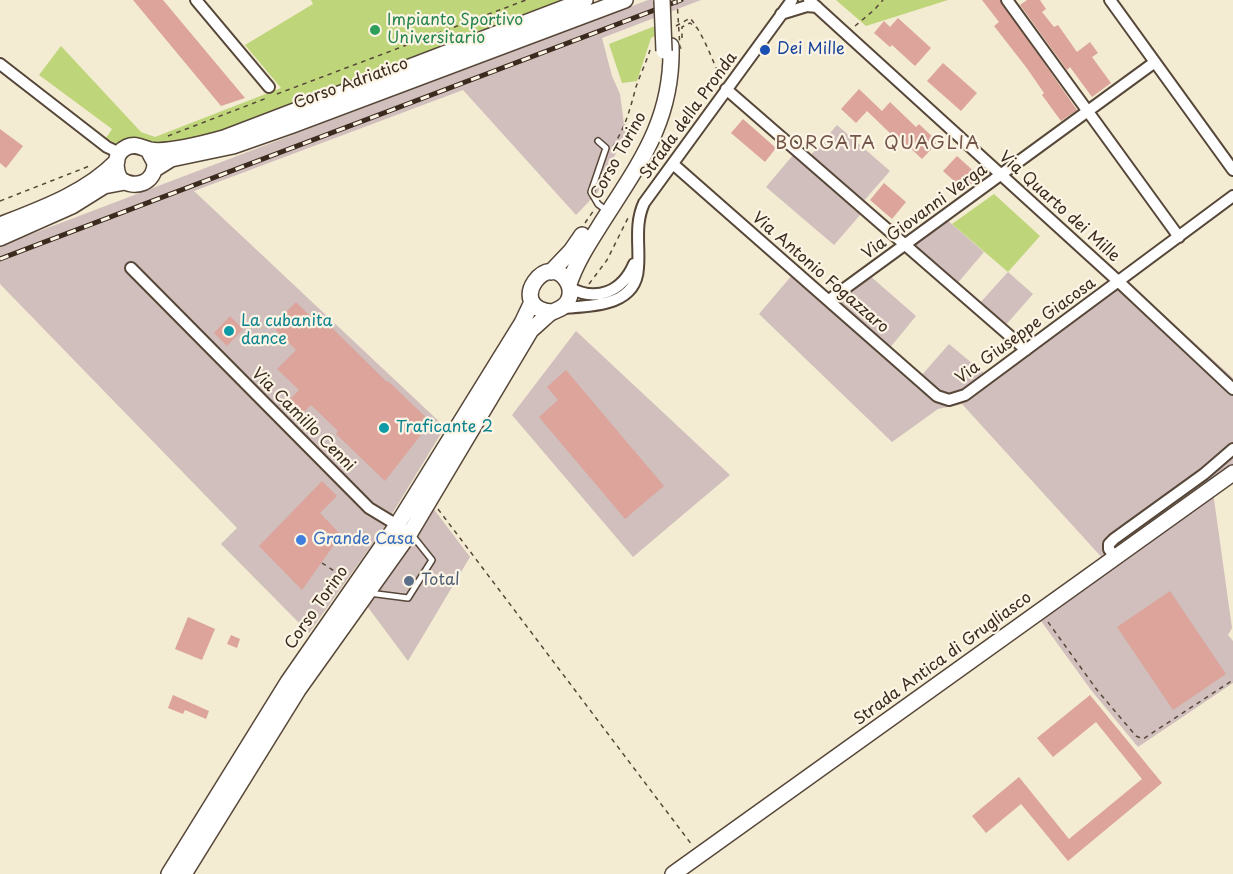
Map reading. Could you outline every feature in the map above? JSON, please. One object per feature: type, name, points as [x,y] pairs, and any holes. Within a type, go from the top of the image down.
[{"type":"street","points":[[196,0],[269,87]]},
{"type":"street","name":"Corso Adriatico","points":[[0,238],[72,206],[104,186],[125,182],[134,185],[145,183],[152,177],[155,169],[171,159],[233,146],[437,65],[585,0]]},
{"type":"street","name":"Corso Adriatico","points":[[118,157],[132,146],[148,150],[189,146],[224,138],[625,0]]},
{"type":"street","name":"Corso Torino","points":[[662,0],[667,49]]},
{"type":"street","name":"Corso Torino","points":[[169,874],[288,682],[430,498],[531,330],[557,310],[570,296],[569,286],[579,257],[652,120],[661,93],[671,30],[669,0]]},
{"type":"street","name":"Strada della Pronda","points":[[557,310],[603,305],[620,298],[628,291],[636,278],[638,268],[639,213],[644,204],[792,0]]},
{"type":"street","points":[[1007,0],[1179,237]]},
{"type":"street","points":[[1110,0],[1233,170]]},
{"type":"street","points":[[781,14],[813,3]]},
{"type":"street","name":"Via Quarto dei Mille","points":[[813,3],[1233,389]]},
{"type":"street","name":"Via Giovanni Verga","points":[[829,300],[1155,62]]},
{"type":"street","points":[[0,64],[118,157]]},
{"type":"street","points":[[726,89],[1026,350]]},
{"type":"street","points":[[148,150],[154,158],[155,169]]},
{"type":"street","points":[[118,157],[117,173],[125,182]]},
{"type":"street","points":[[0,225],[76,191],[94,180],[118,157]]},
{"type":"street","name":"Via Antonio Fogazzaro","points":[[673,164],[937,396],[949,400]]},
{"type":"street","name":"Via Giuseppe Giacosa","points":[[949,400],[965,395],[1233,196]]},
{"type":"street","name":"Corso Torino","points":[[184,874],[298,690],[367,592],[522,324],[532,302],[530,290],[533,282],[538,276],[551,272],[605,209]]},
{"type":"street","points":[[551,272],[562,276],[569,286],[579,293],[595,295],[614,290],[627,277],[637,259]]},
{"type":"street","name":"Via Camillo Cenni","points":[[131,268],[369,508],[404,529]]},
{"type":"street","points":[[532,302],[538,308],[557,310]]},
{"type":"street","points":[[1112,560],[1108,544],[1204,474],[1233,449]]},
{"type":"street","name":"Strada Antica di Grugliasco","points":[[673,874],[1112,560],[1231,479]]},
{"type":"lane","points":[[598,141],[606,148],[591,192],[593,198],[605,209]]},
{"type":"lane","points":[[367,592],[408,598],[432,560],[404,529]]},
{"type":"path","points":[[169,136],[526,0]]},
{"type":"path","points":[[667,49],[680,48],[677,0]]},
{"type":"path","points":[[855,26],[883,0]]},
{"type":"path","points":[[671,30],[690,18],[700,30],[720,75]]},
{"type":"path","points":[[600,167],[667,49],[682,27],[690,23],[700,30]]},
{"type":"path","points":[[0,201],[98,163]]},
{"type":"path","points":[[584,278],[586,287],[607,260],[628,218]]},
{"type":"path","points":[[430,498],[699,856]]},
{"type":"path","points":[[322,562],[346,580]]},
{"type":"path","points":[[1040,612],[1097,690],[1136,736],[1143,739],[1233,680]]},
{"type":"shaded area","points":[[648,0],[701,0],[602,38],[612,76],[620,94],[624,124],[629,125],[598,192],[576,215],[463,90],[194,191],[445,427],[381,532],[309,633],[221,544],[237,528],[0,284],[0,246]]},
{"type":"shaded area","points":[[837,125],[890,171],[862,203],[867,207],[834,245],[766,187],[799,148],[809,157]]},
{"type":"shaded area","points":[[946,219],[984,252],[956,285],[910,245]]},
{"type":"shaded area","points":[[1008,272],[1033,294],[1004,327],[978,305]]},
{"type":"shaded area","points":[[793,274],[828,305],[869,275],[916,316],[889,349],[921,376],[949,344],[986,375],[1113,281],[1128,282],[1233,378],[1233,467],[1105,561],[962,404],[938,409],[892,442],[759,314]]},
{"type":"shaded area","points":[[576,331],[730,475],[633,557],[512,415]]},
{"type":"shaded area","points":[[1213,492],[1232,628],[1228,635],[1233,641],[1233,683],[1138,747],[1091,690],[1041,621]]},
{"type":"shaded area","points":[[433,508],[470,557],[408,661],[367,606]]},
{"type":"green space","points":[[311,0],[572,0],[195,143],[117,144],[106,138],[112,129],[39,75],[61,46],[141,132],[155,137],[281,88],[245,45],[313,4]]},
{"type":"green space","points":[[836,0],[948,0],[866,26]]},
{"type":"green space","points":[[655,26],[656,35],[651,38],[637,81],[622,83],[609,44]]},
{"type":"green space","points":[[994,194],[1040,236],[1008,272],[952,224]]},
{"type":"building","points":[[133,0],[163,0],[245,98],[221,106]]},
{"type":"building","points":[[982,0],[1000,0],[1077,110],[1061,121],[1042,95],[1044,93],[1026,67],[994,26],[999,22]]},
{"type":"building","points":[[1027,0],[1040,0],[1046,9],[1042,12],[1054,27],[1058,25],[1077,52],[1090,42],[1098,53],[1092,57],[1111,83],[1092,97],[1070,67],[1067,70],[1020,5]]},
{"type":"building","points":[[898,18],[931,48],[915,66],[892,45],[890,47],[874,33],[884,21],[890,27]]},
{"type":"building","points":[[943,63],[977,93],[961,111],[927,81]]},
{"type":"building","points":[[859,89],[882,111],[890,102],[916,127],[919,124],[938,142],[922,159],[867,111],[856,123],[841,109]]},
{"type":"building","points":[[743,119],[776,148],[765,162],[731,133]]},
{"type":"building","points":[[0,129],[23,146],[6,168],[0,163]]},
{"type":"building","points":[[957,156],[979,176],[965,191],[943,171]]},
{"type":"building","points":[[884,183],[906,202],[892,219],[870,200]]},
{"type":"building","points":[[296,302],[320,326],[325,321],[431,422],[385,481],[336,434],[338,431],[311,405],[299,417],[286,403],[299,390],[277,369],[296,350],[272,326]]},
{"type":"building","name":"La cubanita dance","points":[[230,316],[243,329],[227,346],[214,333]]},
{"type":"building","points":[[566,370],[664,486],[625,519],[539,417],[558,400],[547,387]]},
{"type":"building","name":"Grande Casa","points":[[322,481],[337,496],[320,513],[341,535],[302,590],[259,546]]},
{"type":"building","points":[[1170,591],[1226,674],[1173,710],[1117,627]]},
{"type":"building","points":[[188,617],[215,629],[202,660],[175,649]]},
{"type":"building","points":[[231,635],[240,639],[237,648],[227,644]]},
{"type":"building","points":[[173,695],[209,711],[206,719],[185,710],[183,714],[168,708]]},
{"type":"building","points":[[1090,695],[1162,783],[1068,861],[1021,804],[986,833],[972,816],[1019,777],[1069,839],[1142,779],[1096,722],[1053,757],[1037,738]]},
{"type":"railway","points":[[0,259],[681,0]]},
{"type":"place","name":"Impianto Sportivo Universitario","points":[[375,30]]},
{"type":"place","name":"Dei Mille","points":[[765,50]]},
{"type":"place","name":"La cubanita dance","points":[[229,331]]},
{"type":"place","name":"Traficante 2","points":[[384,428]]},
{"type":"place","name":"Grande Casa","points":[[301,540]]},
{"type":"place","name":"Total","points":[[409,581]]},
{"type":"district","name":"BORGATA QUAGLIA","points":[[878,144]]}]
